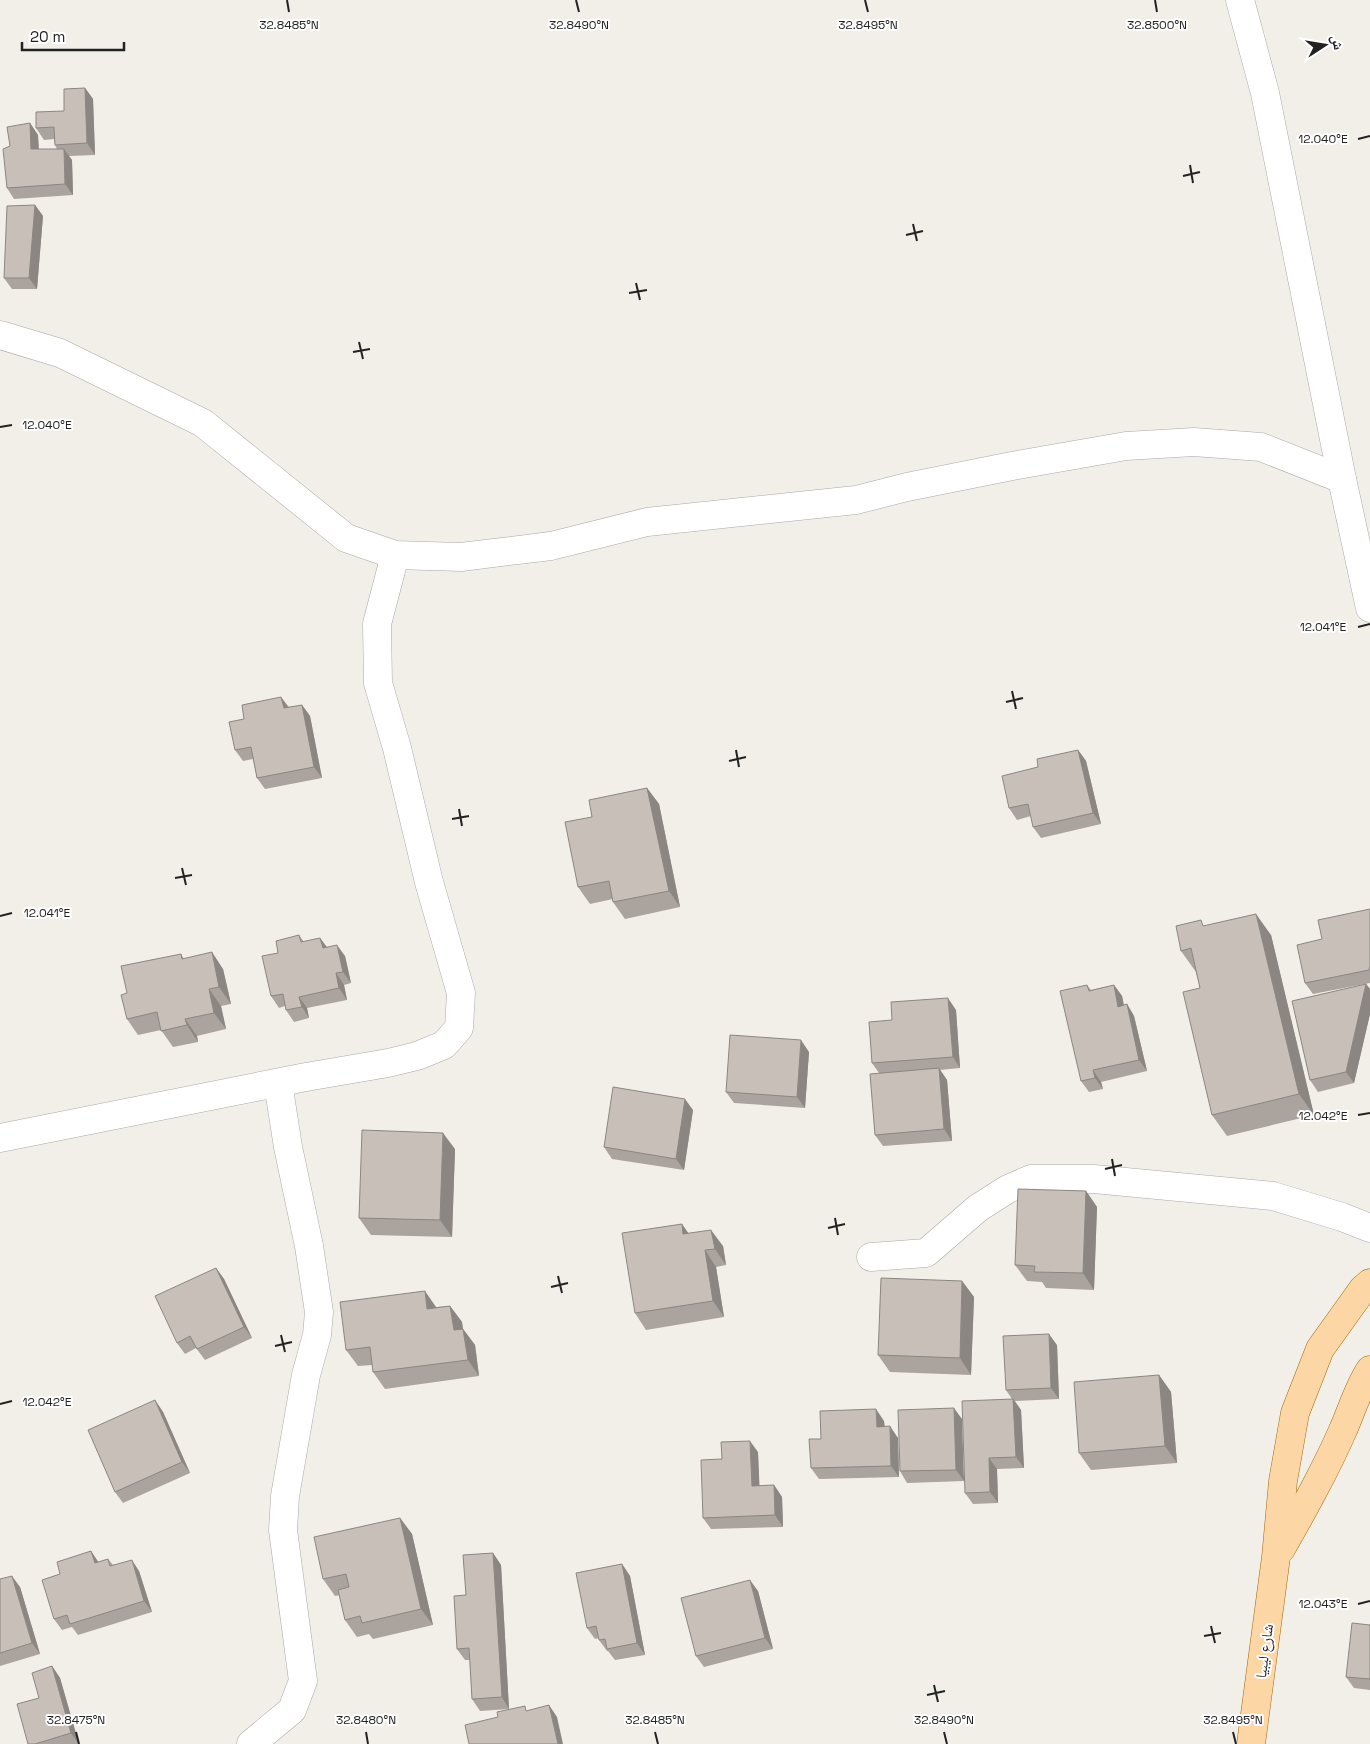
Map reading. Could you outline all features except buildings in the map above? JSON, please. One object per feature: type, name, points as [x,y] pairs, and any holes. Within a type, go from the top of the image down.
[{"type":"main road","name":"شارع ليبيا","points":[[1251,1744],[1276,1557],[1282,1481],[1295,1413],[1320,1348],[1363,1289],[1370,1283]]},
{"type":"main road","points":[[1276,1557],[1315,1489],[1370,1370]]},
{"type":"street","points":[[1240,0],[1265,93],[1342,479],[1370,608]]},
{"type":"street","points":[[0,335],[60,352],[203,423],[346,538],[395,555],[461,557],[551,546],[647,522],[856,500],[907,487],[1012,466],[1126,446],[1194,442],[1261,447],[1342,479]]},
{"type":"street","points":[[0,1138],[278,1083],[388,1064],[417,1056],[444,1045],[459,1028],[461,993],[429,882],[397,748],[378,683],[377,624],[395,555]]},
{"type":"street","points":[[251,1744],[292,1710],[303,1681],[283,1530],[287,1487],[306,1376],[317,1336],[319,1312],[309,1246],[288,1147],[278,1083]]},
{"type":"street","points":[[871,1257],[926,1253],[978,1208],[1008,1189],[1031,1179],[1094,1179],[1273,1196],[1342,1217],[1370,1228]]}]
